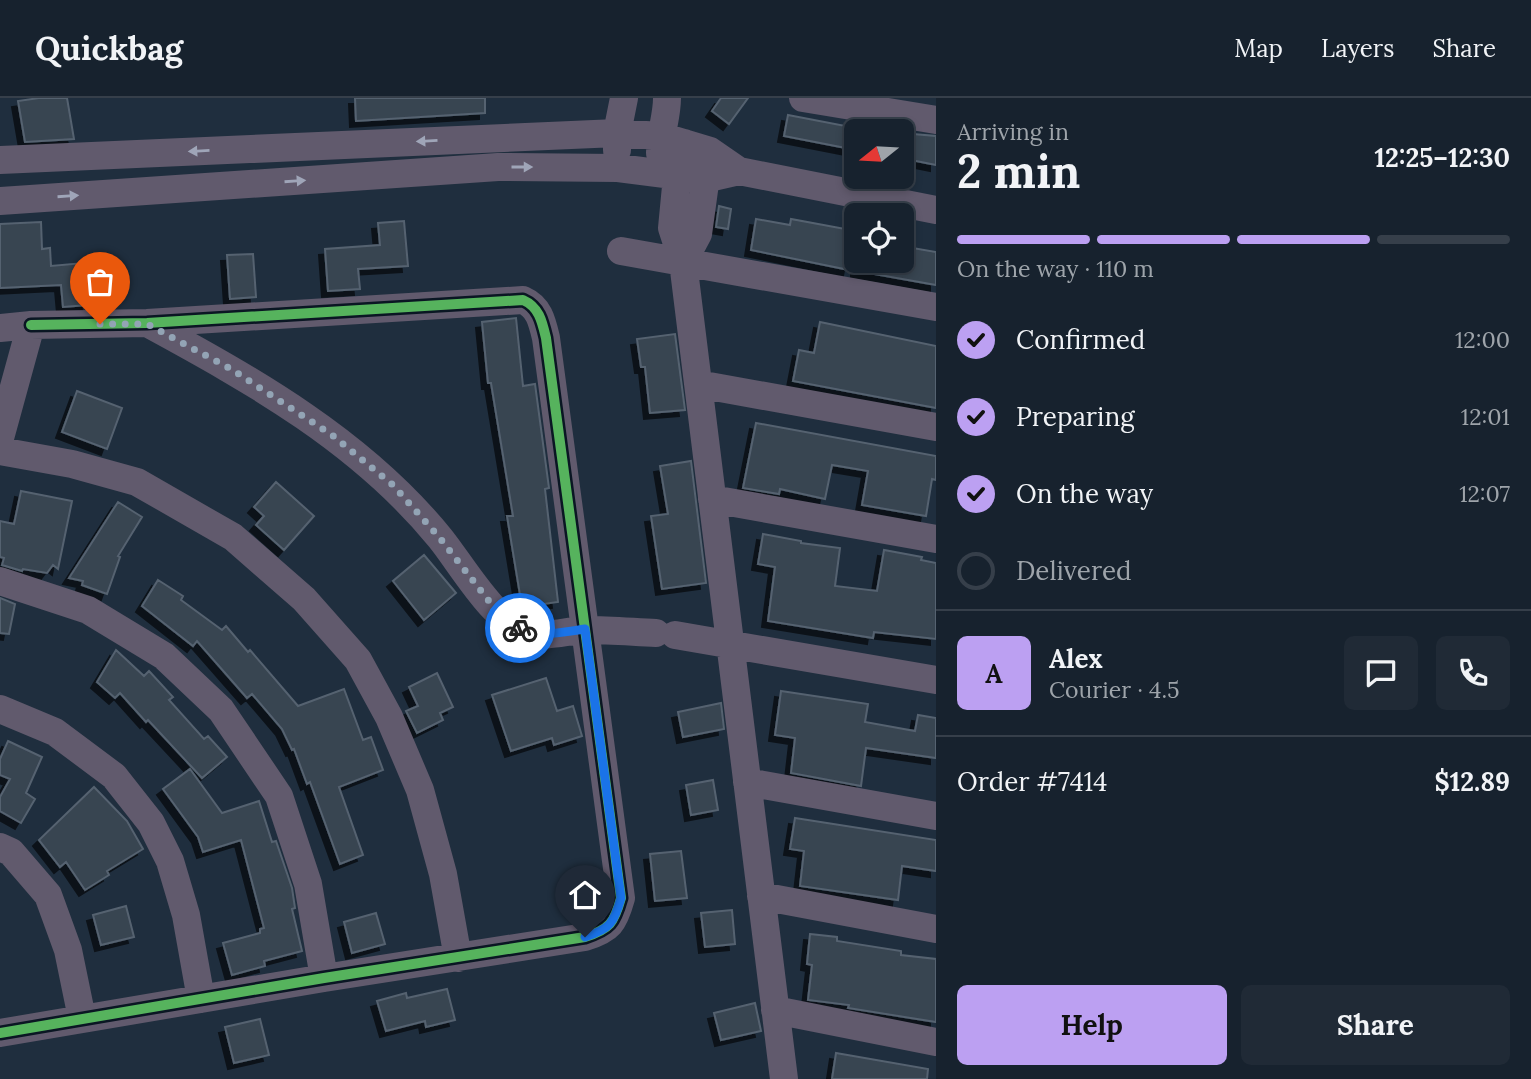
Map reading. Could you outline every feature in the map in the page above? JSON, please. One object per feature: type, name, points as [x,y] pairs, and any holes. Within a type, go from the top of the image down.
[{"type":"street","points":[[618,168],[617,133],[624,98]]},
{"type":"street","points":[[667,98],[667,115],[685,143],[679,176],[698,234],[683,262],[784,1079]]},
{"type":"street","points":[[803,98],[936,120]]},
{"type":"street","points":[[0,160],[617,133],[685,143],[739,171]]},
{"type":"street","points":[[679,176],[685,143]]},
{"type":"street","points":[[0,201],[498,167],[618,168],[679,176],[739,171],[936,210]]},
{"type":"street","points":[[621,251],[936,307]]},
{"type":"street","points":[[0,328],[31,325],[147,324],[523,300],[533,304],[540,316],[546,338],[621,898],[615,918],[604,931],[585,937],[0,1033]]},
{"type":"street","points":[[147,324],[231,369],[332,435],[393,485],[508,622],[530,633],[585,629],[665,634],[936,680]]},
{"type":"street","points":[[0,438],[31,325]]},
{"type":"street","points":[[698,384],[936,427]]},
{"type":"street","points":[[0,451],[72,464],[137,482],[233,537],[304,599],[358,660],[389,717],[420,790],[443,874],[458,958]]},
{"type":"street","points":[[712,499],[936,539]]},
{"type":"street","points":[[0,581],[88,610],[164,656],[221,710],[279,796],[309,884],[324,978]]},
{"type":"street","points":[[0,709],[55,732],[114,776],[150,823],[170,861],[186,915],[201,999]]},
{"type":"street","points":[[747,782],[936,816]]},
{"type":"street","points":[[0,847],[11,852],[47,895],[68,950],[82,1018]]},
{"type":"street","points":[[761,896],[936,929]]},
{"type":"street","points":[[775,1010],[936,1042]]},
{"type":"building","points":[[67,98],[74,139],[25,142],[18,101]]},
{"type":"building","points":[[355,98],[485,98],[485,113],[356,121]]},
{"type":"building","points":[[721,98],[748,98],[729,124],[712,111]]},
{"type":"building","points":[[788,115],[844,126],[844,148],[784,136]]},
{"type":"building","points":[[914,134],[936,136],[936,165],[914,161]]},
{"type":"building","points":[[719,206],[731,209],[728,229],[716,227]]},
{"type":"building","points":[[756,219],[790,225],[791,219],[844,229],[844,269],[751,250]]},
{"type":"building","points":[[404,221],[408,266],[358,269],[360,289],[328,291],[325,249],[380,245],[378,223]]},
{"type":"building","points":[[41,222],[42,249],[50,248],[51,266],[84,263],[88,305],[63,307],[61,285],[0,288],[0,224]]},
{"type":"building","points":[[914,248],[936,252],[936,285],[868,273],[914,273]]},
{"type":"building","points":[[253,254],[256,297],[230,299],[227,255]]},
{"type":"building","points":[[516,318],[523,386],[535,384],[549,488],[545,489],[558,602],[522,607],[507,516],[513,516],[491,383],[488,383],[482,322]]},
{"type":"building","points":[[820,322],[936,346],[936,408],[793,381],[799,350],[814,353]]},
{"type":"building","points":[[675,334],[685,410],[650,413],[645,367],[641,367],[637,339]]},
{"type":"building","points":[[77,391],[122,408],[107,449],[62,432]]},
{"type":"building","points":[[756,423],[936,456],[936,480],[932,479],[926,516],[862,505],[868,471],[832,465],[825,499],[780,489],[779,494],[743,488]]},
{"type":"building","points":[[691,461],[706,583],[662,589],[651,516],[668,514],[660,466]]},
{"type":"building","points":[[276,482],[314,516],[284,550],[256,525],[264,516],[254,507]]},
{"type":"building","points":[[21,491],[72,501],[58,569],[53,565],[47,573],[22,571],[2,565],[4,558],[0,557],[0,521],[14,524]]},
{"type":"building","points":[[118,502],[142,517],[118,556],[120,557],[107,594],[82,585],[83,581],[69,578]]},
{"type":"building","points":[[763,534],[840,548],[835,586],[877,591],[884,550],[922,557],[921,560],[936,563],[936,639],[874,632],[873,638],[768,621],[775,567],[758,564]]},
{"type":"building","points":[[424,555],[456,593],[424,620],[393,581]]},
{"type":"building","points":[[158,580],[183,596],[181,600],[222,630],[226,626],[298,706],[344,689],[363,740],[371,737],[383,770],[339,787],[363,855],[340,864],[310,782],[307,784],[294,749],[292,750],[282,729],[252,694],[247,698],[197,641],[193,646],[142,606]]},
{"type":"building","points":[[0,598],[15,604],[9,634],[0,633]]},
{"type":"building","points":[[116,650],[144,676],[149,671],[173,697],[169,700],[204,739],[208,736],[227,757],[202,778],[120,693],[115,698],[97,682]]},
{"type":"building","points":[[437,673],[453,707],[440,713],[443,720],[417,733],[406,711],[418,706],[409,687]]},
{"type":"building","points":[[546,678],[557,711],[573,706],[582,736],[554,745],[552,738],[511,751],[492,695]]},
{"type":"building","points":[[781,691],[868,704],[865,722],[915,731],[918,715],[936,718],[936,758],[866,748],[861,786],[791,773],[795,738],[775,735]]},
{"type":"building","points":[[721,703],[724,729],[683,737],[678,712]]},
{"type":"building","points":[[8,741],[42,757],[26,793],[35,799],[21,823],[0,811],[0,797],[10,779],[0,775],[0,759]]},
{"type":"building","points":[[190,769],[222,813],[259,801],[272,842],[276,841],[292,888],[295,908],[292,909],[302,951],[264,961],[265,966],[232,975],[223,943],[260,933],[260,929],[264,928],[241,840],[203,852],[198,837],[163,789]]},
{"type":"building","points":[[713,780],[718,810],[691,815],[686,785]]},
{"type":"building","points":[[94,787],[127,821],[143,849],[107,871],[109,875],[85,890],[66,862],[60,867],[39,840]]},
{"type":"building","points":[[795,818],[936,840],[936,871],[902,866],[898,900],[800,886],[804,851],[790,849]]},
{"type":"building","points":[[681,851],[687,898],[655,901],[650,854]]},
{"type":"building","points":[[126,906],[134,937],[101,945],[93,915]]},
{"type":"building","points":[[732,910],[735,944],[705,947],[701,913]]},
{"type":"building","points":[[376,913],[385,944],[352,953],[344,922]]},
{"type":"building","points":[[810,934],[901,951],[901,955],[936,959],[936,1022],[808,1000],[812,965],[807,964]]},
{"type":"building","points":[[447,989],[455,1020],[426,1027],[425,1021],[386,1031],[377,1001],[406,993],[407,998]]},
{"type":"building","points":[[755,1003],[761,1031],[721,1040],[714,1013]]},
{"type":"building","points":[[260,1019],[269,1055],[234,1063],[225,1027]]},
{"type":"building","points":[[836,1053],[928,1069],[927,1079],[832,1079]]},
{"type":"cycle path","points":[[0,1033],[585,937],[610,924],[621,898],[546,338],[541,320],[533,306],[523,300],[147,323],[31,325]]},
{"type":"way so far","points":[[100,324],[147,324],[231,369],[332,435],[393,485],[439,537],[489,601],[508,622],[520,628]]},
{"type":"route","points":[[520,628],[530,633],[545,634],[585,629],[621,898],[615,918],[604,931],[585,937]]}]
